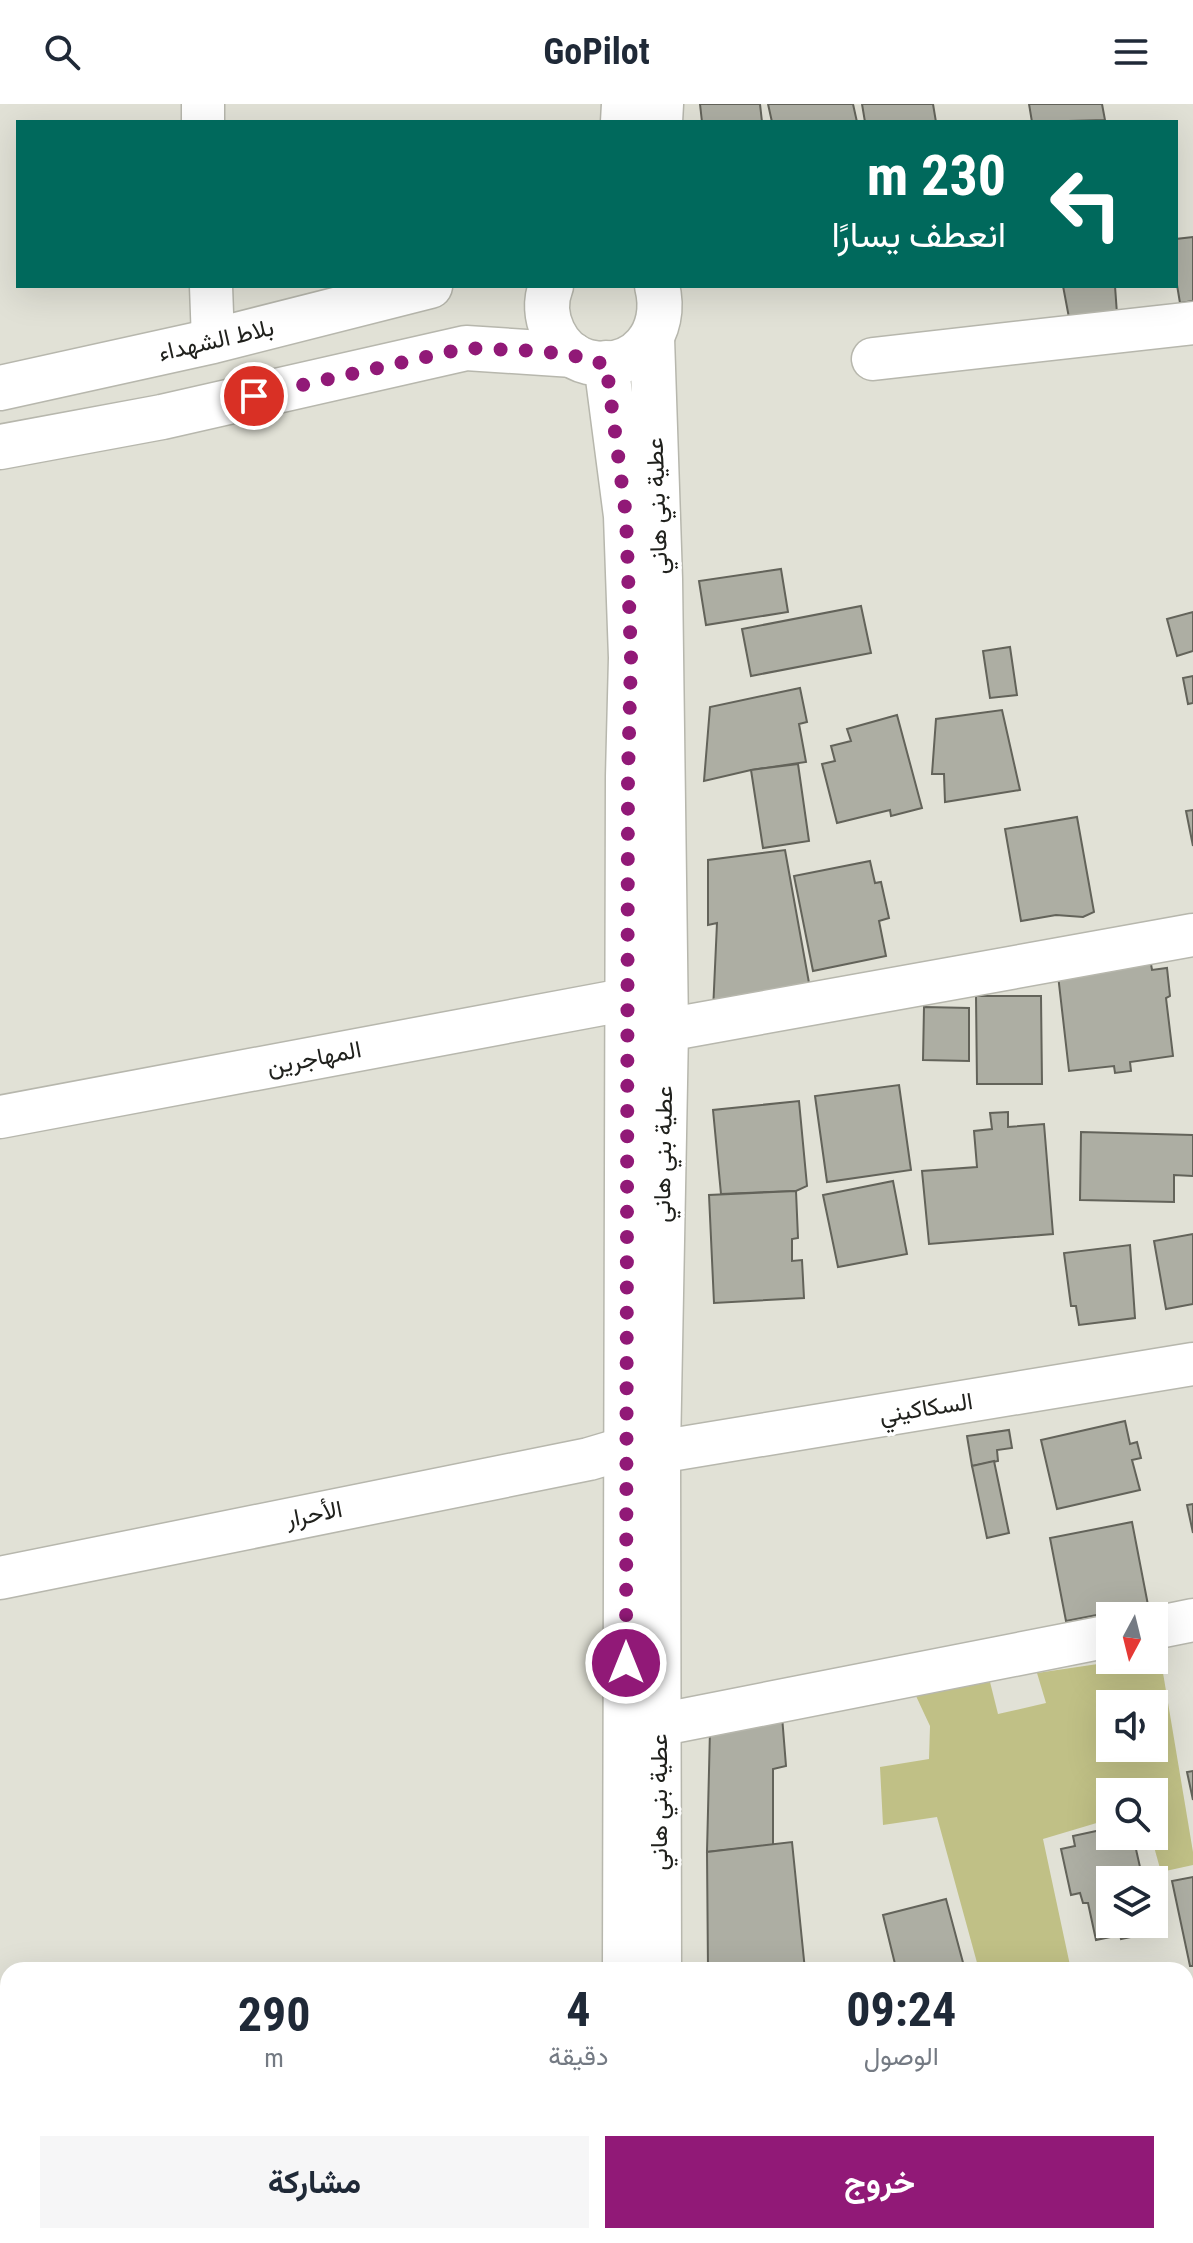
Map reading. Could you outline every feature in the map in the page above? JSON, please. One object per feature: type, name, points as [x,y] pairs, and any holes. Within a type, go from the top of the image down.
[{"type":"main road","name":"بلاط الشهداء","points":[[0,388],[213,341],[422,288]]},
{"type":"main road","points":[[550,288],[547,311],[550,328],[560,343],[590,359],[626,516],[631,658],[629,999],[642,1450],[625,1962]]},
{"type":"main road","name":"عطية بني هاني","points":[[657,288],[661,306],[652,338],[660,579],[666,1030],[642,1450],[658,1725],[659,1962]]},
{"type":"main road","points":[[0,447],[162,417],[466,348],[621,361],[637,353],[652,338]]},
{"type":"street","points":[[211,288],[213,341]]},
{"type":"street","points":[[873,359],[1193,323]]},
{"type":"street","points":[[666,1030],[1193,935]]},
{"type":"street","name":"المهاجرين","points":[[0,1117],[629,999]]},
{"type":"street","name":"السكاكيني","points":[[642,1450],[1193,1364]]},
{"type":"street","name":"الأحرار","points":[[0,1578],[642,1450]]},
{"type":"street","points":[[1168,1625],[1193,1620]]},
{"type":"street","points":[[658,1725],[1096,1639]]},
{"type":"green space","points":[[1096,1664],[1096,1674],[1163,1674],[1166,1690],[1096,1690],[1096,1762],[1168,1762],[1168,1703],[1193,1865],[1168,1870],[1168,1866],[1159,1866],[1155,1850],[1168,1850],[1168,1778],[1096,1778],[1096,1823],[1043,1839],[1069,1962],[977,1962],[937,1817],[883,1825],[880,1767],[929,1759],[930,1726],[916,1696],[990,1682],[998,1714],[1046,1703],[1037,1673]]},
{"type":"building","points":[[700,104],[760,104],[762,120],[702,120]]},
{"type":"building","points":[[768,104],[853,104],[857,120],[772,120]]},
{"type":"building","points":[[862,104],[933,104],[936,120],[865,120]]},
{"type":"building","points":[[1029,104],[1102,104],[1105,120],[1032,120]]},
{"type":"building","points":[[1193,237],[1193,301],[1180,303],[1178,288],[1178,239]]},
{"type":"building","points":[[1063,288],[1115,288],[1117,314],[1070,323]]},
{"type":"building","points":[[781,569],[788,612],[706,625],[699,581]]},
{"type":"building","points":[[861,606],[871,653],[751,676],[742,629]]},
{"type":"building","points":[[1193,612],[1193,651],[1177,656],[1167,619]]},
{"type":"building","points":[[1010,647],[1017,695],[990,698],[983,651]]},
{"type":"building","points":[[1193,676],[1193,703],[1188,704],[1183,678]]},
{"type":"building","points":[[800,688],[807,722],[799,724],[806,762],[704,781],[710,707]]},
{"type":"building","points":[[1002,710],[1020,790],[945,802],[944,774],[932,774],[936,719]]},
{"type":"building","points":[[897,715],[922,808],[891,816],[890,810],[837,823],[822,764],[835,761],[831,746],[851,741],[847,729]]},
{"type":"building","points":[[798,764],[809,841],[763,848],[751,770]]},
{"type":"building","points":[[1193,810],[1193,846],[1186,811]]},
{"type":"building","points":[[1077,817],[1094,912],[1083,917],[1056,915],[1021,921],[1005,829]]},
{"type":"building","points":[[785,850],[811,994],[713,1011],[717,923],[708,925],[708,860]]},
{"type":"building","points":[[870,861],[875,883],[881,882],[889,918],[879,921],[886,956],[813,971],[794,876]]},
{"type":"building","points":[[1150,958],[1152,970],[1167,968],[1170,996],[1166,998],[1173,1056],[1130,1062],[1131,1071],[1115,1073],[1114,1066],[1069,1071],[1058,975]]},
{"type":"building","points":[[976,996],[1041,996],[1042,1084],[977,1084]]},
{"type":"building","points":[[924,1007],[969,1008],[969,1061],[923,1060]]},
{"type":"building","points":[[899,1085],[911,1170],[827,1182],[815,1096]]},
{"type":"building","points":[[799,1101],[807,1186],[796,1191],[721,1194],[713,1110]]},
{"type":"building","points":[[1008,1112],[1008,1127],[1044,1124],[1053,1234],[929,1244],[922,1171],[977,1167],[974,1131],[992,1129],[990,1113]]},
{"type":"building","points":[[1081,1132],[1193,1135],[1193,1176],[1174,1175],[1174,1202],[1080,1200]]},
{"type":"building","points":[[893,1181],[907,1254],[838,1267],[823,1195]]},
{"type":"building","points":[[796,1191],[798,1238],[792,1239],[792,1261],[802,1260],[804,1298],[714,1303],[709,1195]]},
{"type":"building","points":[[1193,1234],[1193,1304],[1166,1309],[1154,1241]]},
{"type":"building","points":[[1130,1245],[1135,1318],[1079,1325],[1076,1306],[1071,1306],[1064,1253]]},
{"type":"building","points":[[1125,1421],[1130,1444],[1137,1442],[1141,1458],[1132,1460],[1140,1490],[1057,1509],[1041,1440]]},
{"type":"building","points":[[1009,1430],[1012,1448],[997,1450],[998,1461],[972,1466],[967,1436]]},
{"type":"building","points":[[994,1461],[1009,1533],[987,1538],[972,1466]]},
{"type":"building","points":[[1193,1504],[1193,1533],[1187,1505]]},
{"type":"building","points":[[1132,1522],[1147,1602],[1096,1602],[1096,1615],[1066,1621],[1050,1538]]},
{"type":"building","points":[[782,1716],[786,1766],[773,1769],[773,1845],[707,1852],[710,1730]]},
{"type":"building","points":[[1193,1771],[1193,1800],[1187,1772]]},
{"type":"building","points":[[1096,1831],[1096,1850],[1136,1850],[1140,1866],[1096,1866],[1096,1938],[1106,1938],[1096,1940],[1088,1903],[1083,1903],[1080,1893],[1071,1895],[1061,1849],[1075,1846],[1073,1836]]},
{"type":"building","points":[[792,1842],[804,1962],[708,1962],[707,1852]]},
{"type":"building","points":[[1193,1877],[1193,1962],[1189,1962],[1172,1881]]},
{"type":"building","points":[[946,1899],[963,1962],[895,1962],[883,1915]]},
{"type":"route","points":[[254,396],[466,348],[537,351],[606,363],[626,516],[631,658],[628,776],[626,1663]]}]
